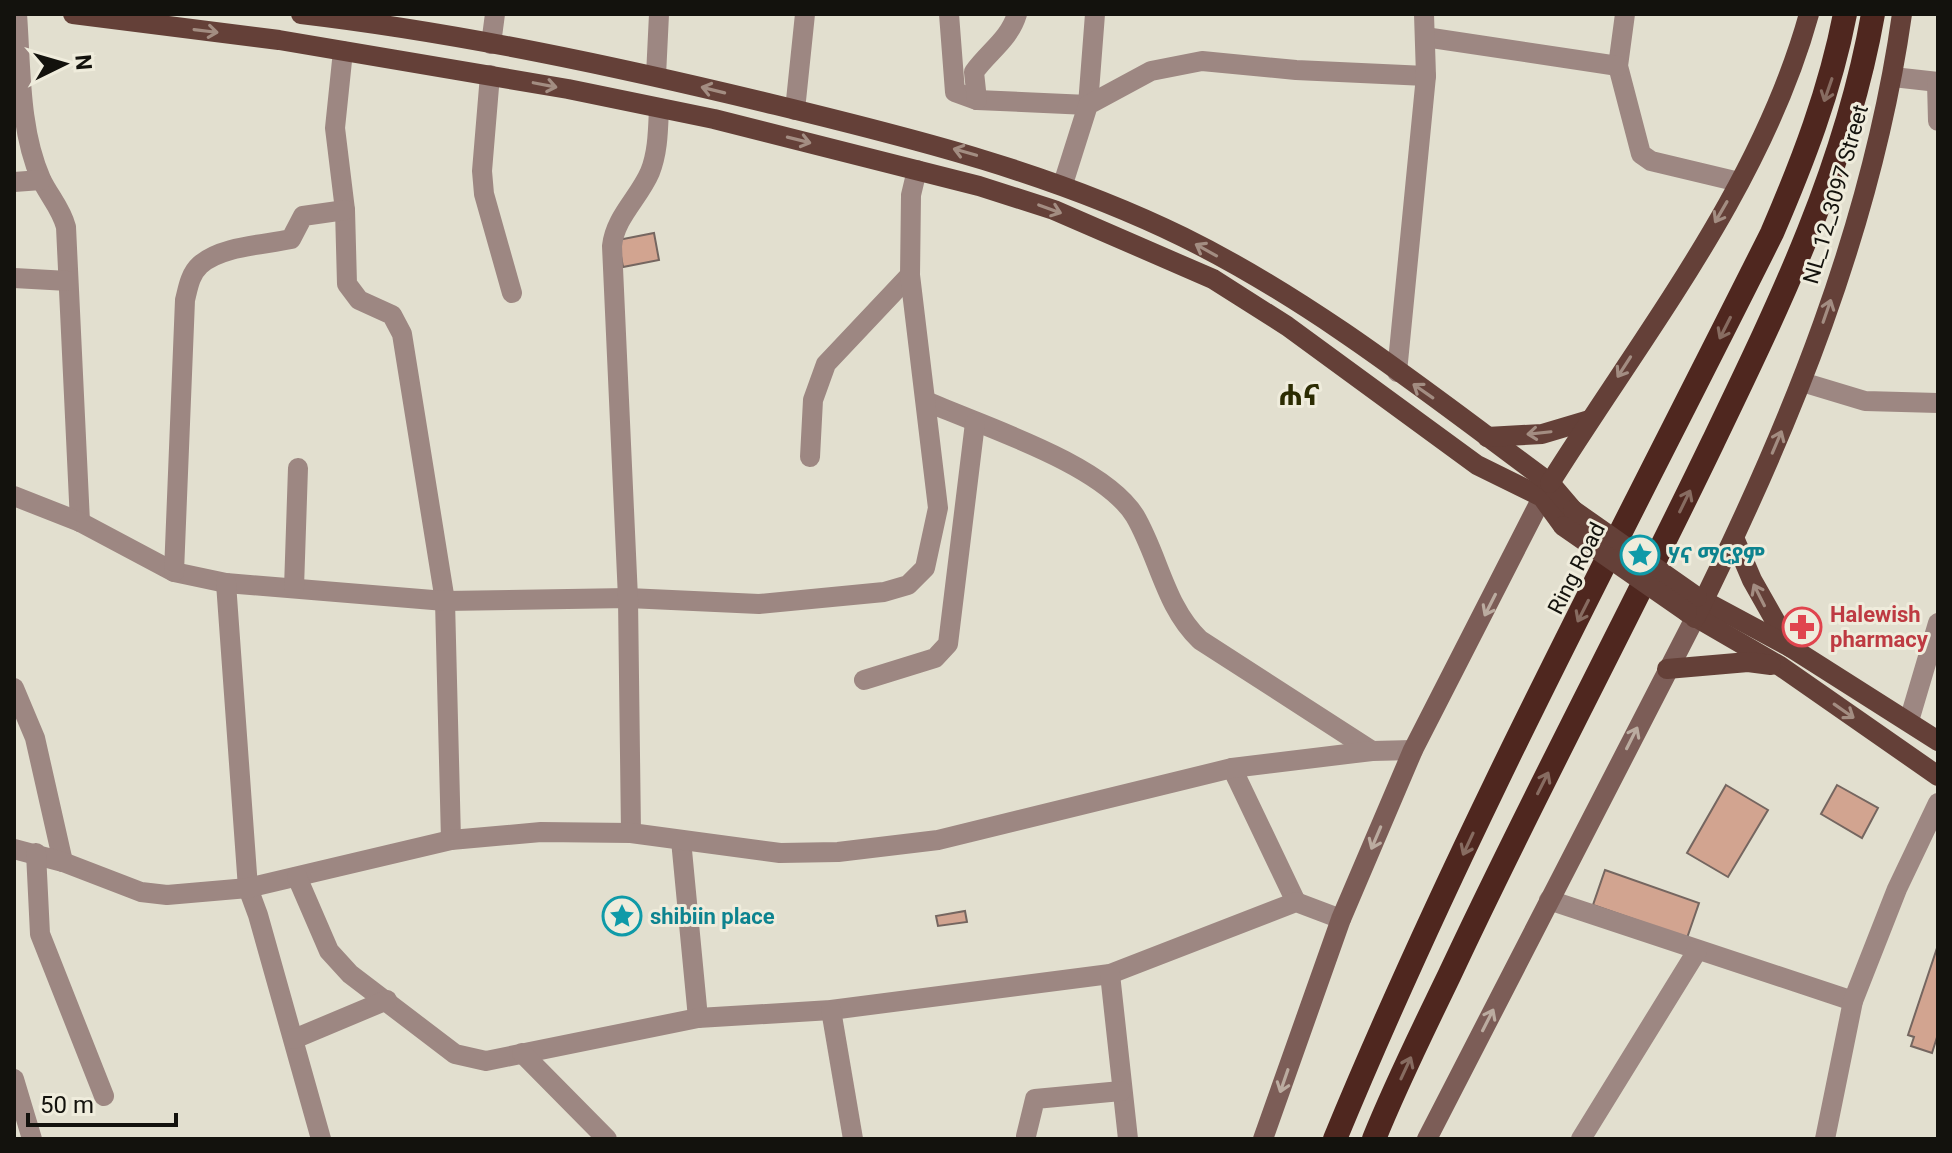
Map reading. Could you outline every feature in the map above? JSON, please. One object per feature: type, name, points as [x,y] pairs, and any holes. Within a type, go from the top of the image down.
[{"type":"highway","name":"Ring Road","points":[[1335,1139],[1379,1034],[1492,793],[1772,233],[1807,152],[1833,75],[1845,14]]},
{"type":"highway","points":[[1374,1139],[1507,853],[1643,588],[1772,319],[1843,145],[1862,77],[1873,14]]},
{"type":"main road","points":[[73,14],[343,51],[490,75],[659,108],[917,170],[1054,210],[1213,279],[1287,326],[1477,465],[1546,490]]},
{"type":"main road","points":[[301,14],[491,44],[656,76],[866,127],[968,153],[1063,184],[1183,237],[1298,301],[1487,437],[1546,490],[1568,518],[1938,776]]},
{"type":"main road","points":[[1546,490],[1692,262],[1739,182],[1764,136],[1798,54],[1809,14]]},
{"type":"main road","name":"NL_12_3097 Street","points":[[1696,607],[1735,540],[1802,383],[1846,254],[1893,77],[1902,14]]},
{"type":"main road","points":[[861,156],[866,127]]},
{"type":"main road","points":[[1487,437],[1542,434],[1589,420]]},
{"type":"main road","points":[[1735,540],[1759,594],[1790,647]]},
{"type":"main road","points":[[1696,607],[1790,647],[1938,741]]},
{"type":"main road","points":[[1667,669],[1748,662],[1780,666]]},
{"type":"street","points":[[17,14],[26,117],[41,180],[61,208],[66,227],[80,522]]},
{"type":"street","points":[[491,44],[495,14]]},
{"type":"street","points":[[656,76],[659,14]]},
{"type":"street","points":[[795,110],[805,14]]},
{"type":"street","points":[[949,14],[955,92],[977,100],[1088,105],[1151,71],[1202,61],[1296,70],[1426,76]]},
{"type":"street","points":[[977,100],[974,72],[993,54],[1013,27],[1017,14]]},
{"type":"street","points":[[1063,184],[1088,105],[1095,14]]},
{"type":"street","points":[[1397,372],[1426,76],[1424,14]]},
{"type":"street","points":[[1625,14],[1618,66],[1641,154],[1651,161],[1739,182]]},
{"type":"street","points":[[1425,37],[1618,66]]},
{"type":"street","points":[[343,51],[335,128],[345,210],[347,284],[350,294],[399,323],[445,601],[451,840]]},
{"type":"street","points":[[490,75],[482,171],[484,194],[512,293]]},
{"type":"street","points":[[1893,77],[1938,82],[1938,121]]},
{"type":"street","points":[[631,833],[628,598],[612,246],[613,233],[649,175],[656,154],[659,108]]},
{"type":"street","points":[[14,496],[80,522],[174,572],[226,583],[445,601],[628,598],[759,604],[884,592],[908,585],[925,568],[938,508],[928,402],[910,275],[911,195],[917,170]]},
{"type":"street","points":[[14,182],[41,180]]},
{"type":"street","points":[[174,572],[185,300],[190,279],[200,265],[220,255],[291,239],[303,216],[345,210]]},
{"type":"street","points":[[810,457],[813,400],[826,364],[910,275]]},
{"type":"street","points":[[14,278],[68,281]]},
{"type":"street","points":[[1802,383],[1865,401],[1938,403]]},
{"type":"street","points":[[928,402],[1090,473],[1115,492],[1147,537],[1186,628],[1372,751]]},
{"type":"street","points":[[864,680],[935,658],[948,644],[975,423]]},
{"type":"street","points":[[294,588],[298,468]]},
{"type":"street","points":[[1263,1139],[1341,919],[1413,750],[1516,554],[1546,490]]},
{"type":"street","points":[[226,583],[248,888],[321,1139]]},
{"type":"street","points":[[1427,1139],[1696,607]]},
{"type":"street","points":[[1909,721],[1938,623]]},
{"type":"street","points":[[14,688],[35,738],[63,862]]},
{"type":"street","points":[[14,849],[63,862],[141,892],[167,895],[248,888],[451,840],[541,832],[631,833],[780,853],[838,852],[938,840],[1232,768],[1372,751],[1413,750]]},
{"type":"street","points":[[1232,768],[1296,902]]},
{"type":"street","points":[[1825,1139],[1853,1001],[1897,889],[1938,803]]},
{"type":"street","points":[[681,840],[698,1018]]},
{"type":"street","points":[[36,853],[40,934],[50,967],[104,1096]]},
{"type":"street","points":[[297,877],[329,951],[350,974],[455,1054],[486,1061],[698,1018],[831,1010],[1110,974],[1296,902],[1341,919]]},
{"type":"street","points":[[1549,900],[1853,1001]]},
{"type":"street","points":[[1581,1139],[1697,951]]},
{"type":"street","points":[[1110,974],[1128,1139]]},
{"type":"street","points":[[294,1039],[387,1000]]},
{"type":"street","points":[[831,1010],[853,1139]]},
{"type":"street","points":[[522,1053],[607,1139]]},
{"type":"street","points":[[14,1079],[32,1139]]},
{"type":"street","points":[[1026,1136],[1035,1099],[1121,1091]]},
{"type":"building","points":[[654,233],[659,260],[623,267],[618,240]]},
{"type":"building","points":[[1726,785],[1768,810],[1728,877],[1687,853]]},
{"type":"building","points":[[1837,785],[1878,808],[1862,838],[1821,814]]},
{"type":"building","points":[[1605,870],[1699,903],[1687,938],[1593,905]]},
{"type":"building","points":[[965,911],[967,922],[938,926],[936,916]]},
{"type":"building","points":[[1938,945],[1938,1034],[1932,1053],[1911,1046],[1914,1037],[1908,1035]]},
{"type":"place","name":"ሃና ማርያም","points":[[1640,555]]},
{"type":"place","name":"Halewish pharmacy","points":[[1802,627]]},
{"type":"place","name":"shibiin place","points":[[622,916]]},
{"type":"district","name":"ሐና","points":[[1299,395]]}]
